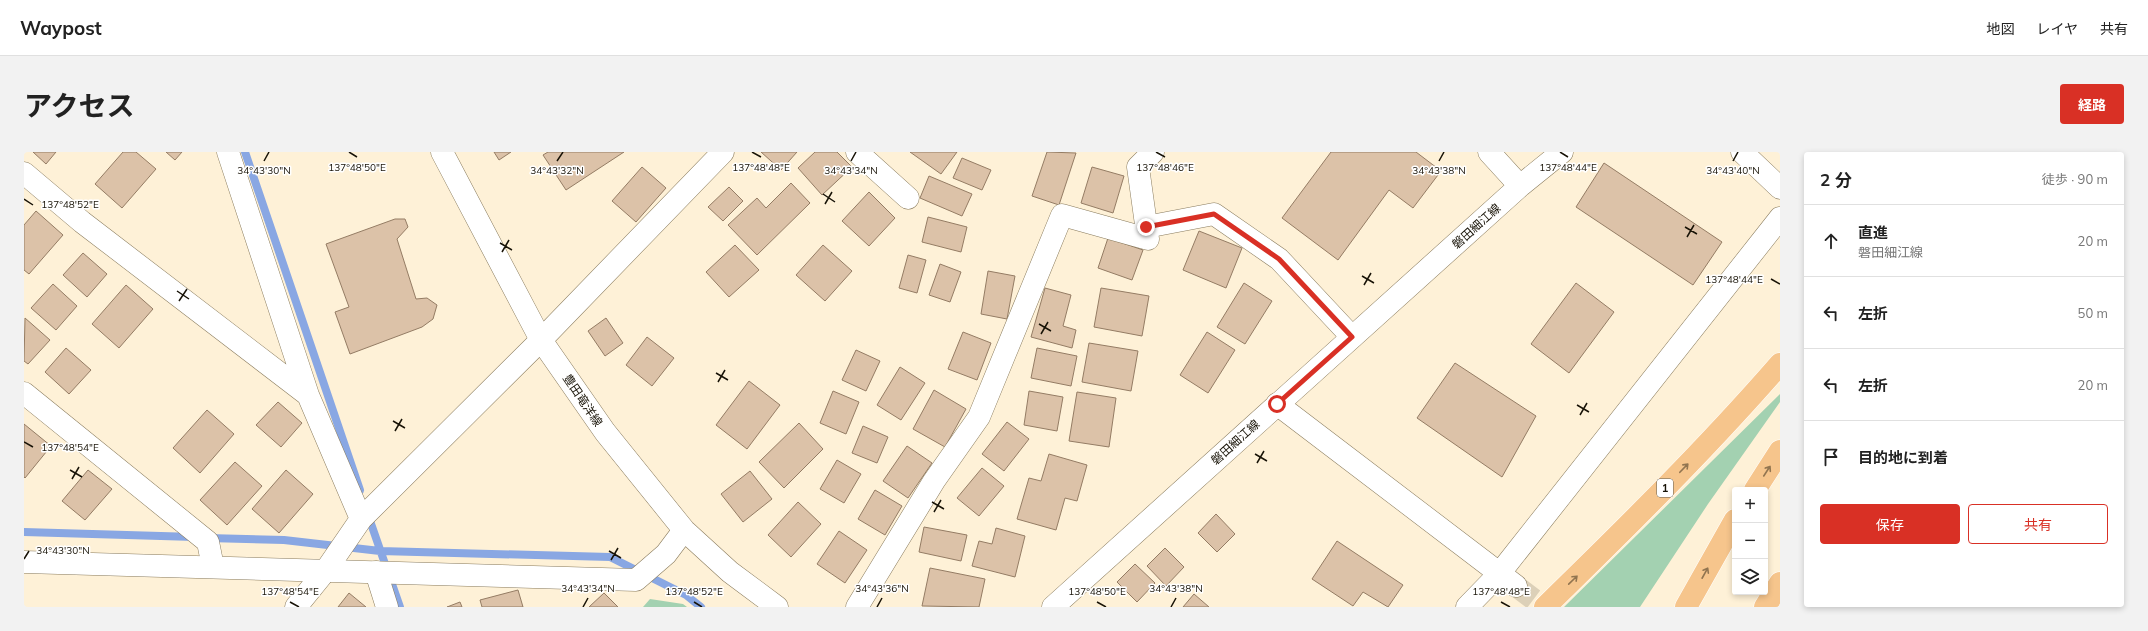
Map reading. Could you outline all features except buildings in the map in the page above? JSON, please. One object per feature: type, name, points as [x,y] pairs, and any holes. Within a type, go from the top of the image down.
[{"type":"highway","name":"1","points":[[1545,607],[1616,538],[1728,422],[1780,364]]},
{"type":"highway","points":[[1757,487],[1780,451]]},
{"type":"highway","points":[[1686,607],[1733,523]]},
{"type":"highway","points":[[1765,607],[1780,583]]},
{"type":"street","points":[[228,152],[308,395],[361,518]]},
{"type":"street","name":"豊田竜洋線","points":[[442,152],[541,340],[605,432],[684,530],[730,572],[777,607]]},
{"type":"street","points":[[296,607],[326,570],[361,518],[541,340],[722,152]]},
{"type":"street","points":[[857,152],[908,198]]},
{"type":"street","points":[[857,607],[934,481],[979,417],[1062,215],[1148,239],[1138,167],[1153,152]]},
{"type":"street","points":[[1489,152],[1520,186]]},
{"type":"street","name":"磐田細江線","points":[[1053,607],[1520,186],[1562,152]]},
{"type":"street","points":[[1742,152],[1780,188]]},
{"type":"street","points":[[24,173],[82,222],[308,395]]},
{"type":"street","points":[[1146,227],[1214,214],[1279,259],[1352,337]]},
{"type":"street","points":[[1467,607],[1507,580],[1780,218]]},
{"type":"street","points":[[24,393],[208,542],[213,567]]},
{"type":"street","points":[[1277,404],[1507,580]]},
{"type":"street","points":[[24,562],[636,580],[666,554],[684,530]]},
{"type":"street","points":[[376,572],[387,607]]},
{"type":"green space","points":[[1780,394],[1780,402],[1708,504],[1640,607],[1564,607]]},
{"type":"green space","points":[[650,599],[683,604],[687,607],[643,607]]},
{"type":"waterway","points":[[245,152],[360,490]]},
{"type":"waterway","points":[[368,515],[400,607]]},
{"type":"waterway","points":[[24,532],[195,537]]},
{"type":"waterway","points":[[207,538],[284,540],[380,551],[610,557],[686,595],[701,607]]},
{"type":"tunnel","points":[[1516,586],[1544,607]]},
{"type":"route","points":[[1146,227],[1214,214],[1279,259],[1352,337],[1277,404]]}]
